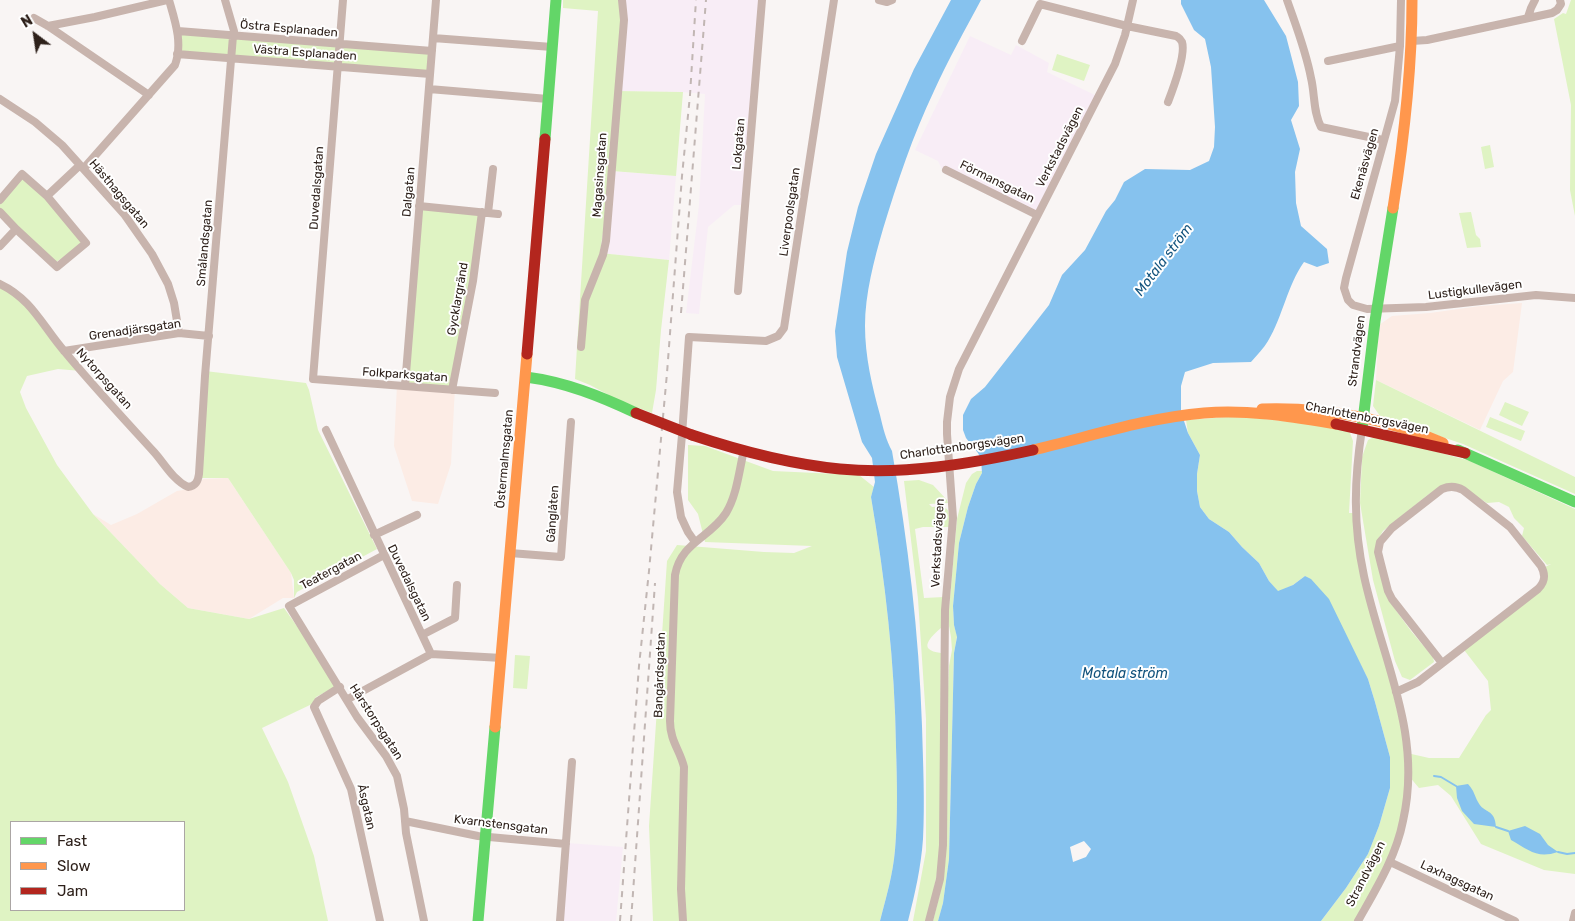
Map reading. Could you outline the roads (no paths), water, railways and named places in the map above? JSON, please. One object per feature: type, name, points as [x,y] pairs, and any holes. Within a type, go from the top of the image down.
[{"type":"main road","name":"Östermalmsgatan","points":[[478,921],[526,377],[556,0]]},
{"type":"main road","name":"Strandvägen","points":[[1362,423],[1377,309],[1403,146],[1410,76],[1412,0]]},
{"type":"main road","name":"Charlottenborgsvägen","points":[[526,377],[554,380],[570,385],[692,435],[793,462],[841,469],[899,470],[978,461],[1037,449],[1133,425],[1182,416],[1233,412],[1362,423],[1465,453],[1575,502]]},
{"type":"street","points":[[47,196],[82,166],[149,95],[175,65],[178,54],[178,31],[168,0],[94,18],[48,26]]},
{"type":"street","name":"Smålandsgatan","points":[[193,487],[198,481],[199,474],[234,30],[225,0]]},
{"type":"street","name":"Duvedalsgatan","points":[[313,379],[343,0]]},
{"type":"street","name":"Dalgatan","points":[[405,386],[436,0]]},
{"type":"street","name":"Magasinsgatan","points":[[581,348],[585,300],[603,255],[606,241],[624,20],[622,0]]},
{"type":"street","name":"Lokgatan","points":[[738,290],[762,0]]},
{"type":"street","name":"Liverpoolsgatan","points":[[696,542],[688,532],[681,517],[677,492],[689,336],[766,341],[778,336],[784,328],[834,0]]},
{"type":"street","points":[[879,0],[887,2],[892,0]]},
{"type":"street","name":"Verkstadsvägen","points":[[929,921],[940,879],[943,845],[945,610],[953,518],[947,422],[950,397],[955,378],[1108,77],[1122,46],[1133,0]]},
{"type":"street","points":[[1287,0],[1308,65],[1314,89],[1316,113],[1321,127],[1384,140]]},
{"type":"street","name":"Ekenäsvägen","points":[[1377,309],[1360,308],[1354,305],[1346,296],[1344,288],[1395,101],[1400,46],[1401,0]]},
{"type":"street","points":[[1528,17],[1530,8],[1535,0]]},
{"type":"street","points":[[1412,41],[1427,40],[1555,12],[1561,4],[1560,0]]},
{"type":"street","points":[[1022,41],[1040,4],[1127,26],[1173,35],[1179,38],[1182,48],[1179,71],[1168,102]]},
{"type":"street","points":[[34,18],[149,95]]},
{"type":"street","name":"Östra Esplanaden","points":[[178,31],[432,51]]},
{"type":"street","points":[[433,38],[552,47]]},
{"type":"street","points":[[1328,61],[1400,46]]},
{"type":"street","name":"Västra Esplanaden","points":[[178,54],[430,74]]},
{"type":"street","points":[[429,89],[548,99]]},
{"type":"street","name":"Hästhagsgatan","points":[[0,99],[50,134],[82,166],[124,214],[152,254],[168,284],[174,303],[179,333]]},
{"type":"street","name":"Gycklargränd","points":[[452,390],[492,169]]},
{"type":"street","name":"Förmansgatan","points":[[946,170],[1037,215]]},
{"type":"street","points":[[0,200],[22,174],[47,196],[86,243],[57,267],[16,230],[0,212]]},
{"type":"street","points":[[420,206],[498,214]]},
{"type":"street","points":[[0,246],[16,230]]},
{"type":"street","name":"Nytorpsgatan","points":[[0,284],[20,296],[31,306],[64,351],[178,480],[188,487],[193,487]]},
{"type":"street","name":"Lustigkullevägen","points":[[1377,309],[1444,306],[1536,295],[1575,298]]},
{"type":"street","name":"Grenadjärsgatan","points":[[64,351],[179,333],[209,336]]},
{"type":"street","name":"Folkparksgatan","points":[[313,379],[495,393]]},
{"type":"street","name":"Gånglåten","points":[[510,553],[561,557],[571,422]]},
{"type":"street","name":"Strandvägen","points":[[1358,921],[1390,862],[1398,841],[1404,821],[1409,775],[1406,731],[1366,584],[1358,542],[1355,480],[1362,423]]},
{"type":"street","name":"Duvedalsgatan","points":[[326,430],[431,654]]},
{"type":"street","name":"Bangårdsgatan","points":[[683,921],[681,889],[684,767],[671,734],[670,721],[676,575],[681,556],[726,513],[733,496],[744,450]]},
{"type":"street","points":[[1396,692],[1418,682],[1538,589],[1543,582],[1544,577],[1541,566],[1510,527],[1463,490],[1456,487],[1442,489],[1392,528],[1383,538],[1378,552],[1388,591],[1392,599],[1442,663]]},
{"type":"street","points":[[374,535],[417,515]]},
{"type":"street","name":"Teatergatan","points":[[289,606],[384,555]]},
{"type":"street","points":[[422,635],[455,618],[457,585]]},
{"type":"street","name":"Hårstorpsgatan","points":[[289,606],[364,727],[392,765],[400,789],[406,833],[424,921]]},
{"type":"street","points":[[348,700],[431,654],[502,658]]},
{"type":"street","name":"Åsgatan","points":[[340,687],[318,701],[314,707],[351,789],[380,921]]},
{"type":"street","points":[[560,921],[572,762]]},
{"type":"street","name":"Kvarnstensgatan","points":[[405,822],[485,836],[566,844]]},
{"type":"street","name":"Laxhagsgatan","points":[[1390,862],[1515,921]]},
{"type":"street","points":[[1572,921],[1575,914]]},
{"type":"water","points":[[951,0],[981,0],[939,79],[906,159],[876,253],[865,314],[865,337],[870,371],[874,393],[892,451],[908,553],[921,691],[923,768],[923,839],[908,921],[880,921],[893,868],[897,824],[895,716],[891,653],[885,590],[871,497],[875,482],[872,458],[862,442],[837,357],[835,331],[847,252],[858,207],[876,154],[914,69]]},
{"type":"water","name":"Motala ström","points":[[1181,0],[1264,0],[1286,36],[1298,82],[1299,106],[1291,120],[1300,149],[1295,172],[1296,203],[1301,226],[1327,249],[1329,263],[1317,267],[1304,262],[1293,281],[1278,321],[1268,341],[1251,362],[1213,363],[1185,372],[1181,386],[1181,412],[1188,433],[1200,455],[1197,491],[1200,507],[1209,519],[1229,532],[1259,563],[1269,581],[1278,591],[1293,585],[1305,576],[1311,579],[1329,599],[1368,679],[1390,757],[1390,788],[1379,826],[1368,854],[1346,888],[1321,921],[938,921],[943,903],[949,859],[954,653],[957,637],[953,606],[959,543],[968,507],[982,473],[981,459],[966,438],[963,430],[963,415],[971,399],[985,387],[1049,305],[1062,275],[1085,250],[1124,182],[1145,169],[1190,170],[1209,161],[1214,147],[1215,127],[1211,67],[1205,39],[1194,30],[1181,4]],"holes":[[[1084,841],[1091,849],[1086,857],[1073,862],[1070,847]]]},
{"type":"water","points":[[1468,784],[1480,806],[1494,817],[1496,827],[1474,824],[1462,811],[1457,798],[1456,786]]},
{"type":"water","points":[[1525,826],[1540,834],[1548,845],[1558,852],[1539,854],[1511,840],[1508,831]]},
{"type":"waterway","points":[[1434,776],[1441,777],[1456,786]]},
{"type":"waterway","points":[[1496,827],[1508,831]]},
{"type":"waterway","points":[[1558,852],[1575,853]]},
{"type":"railway","points":[[620,921],[639,666],[667,373],[696,0]]},
{"type":"railway","points":[[681,313],[706,0]]},
{"type":"railway","points":[[631,921],[655,583]]}]
